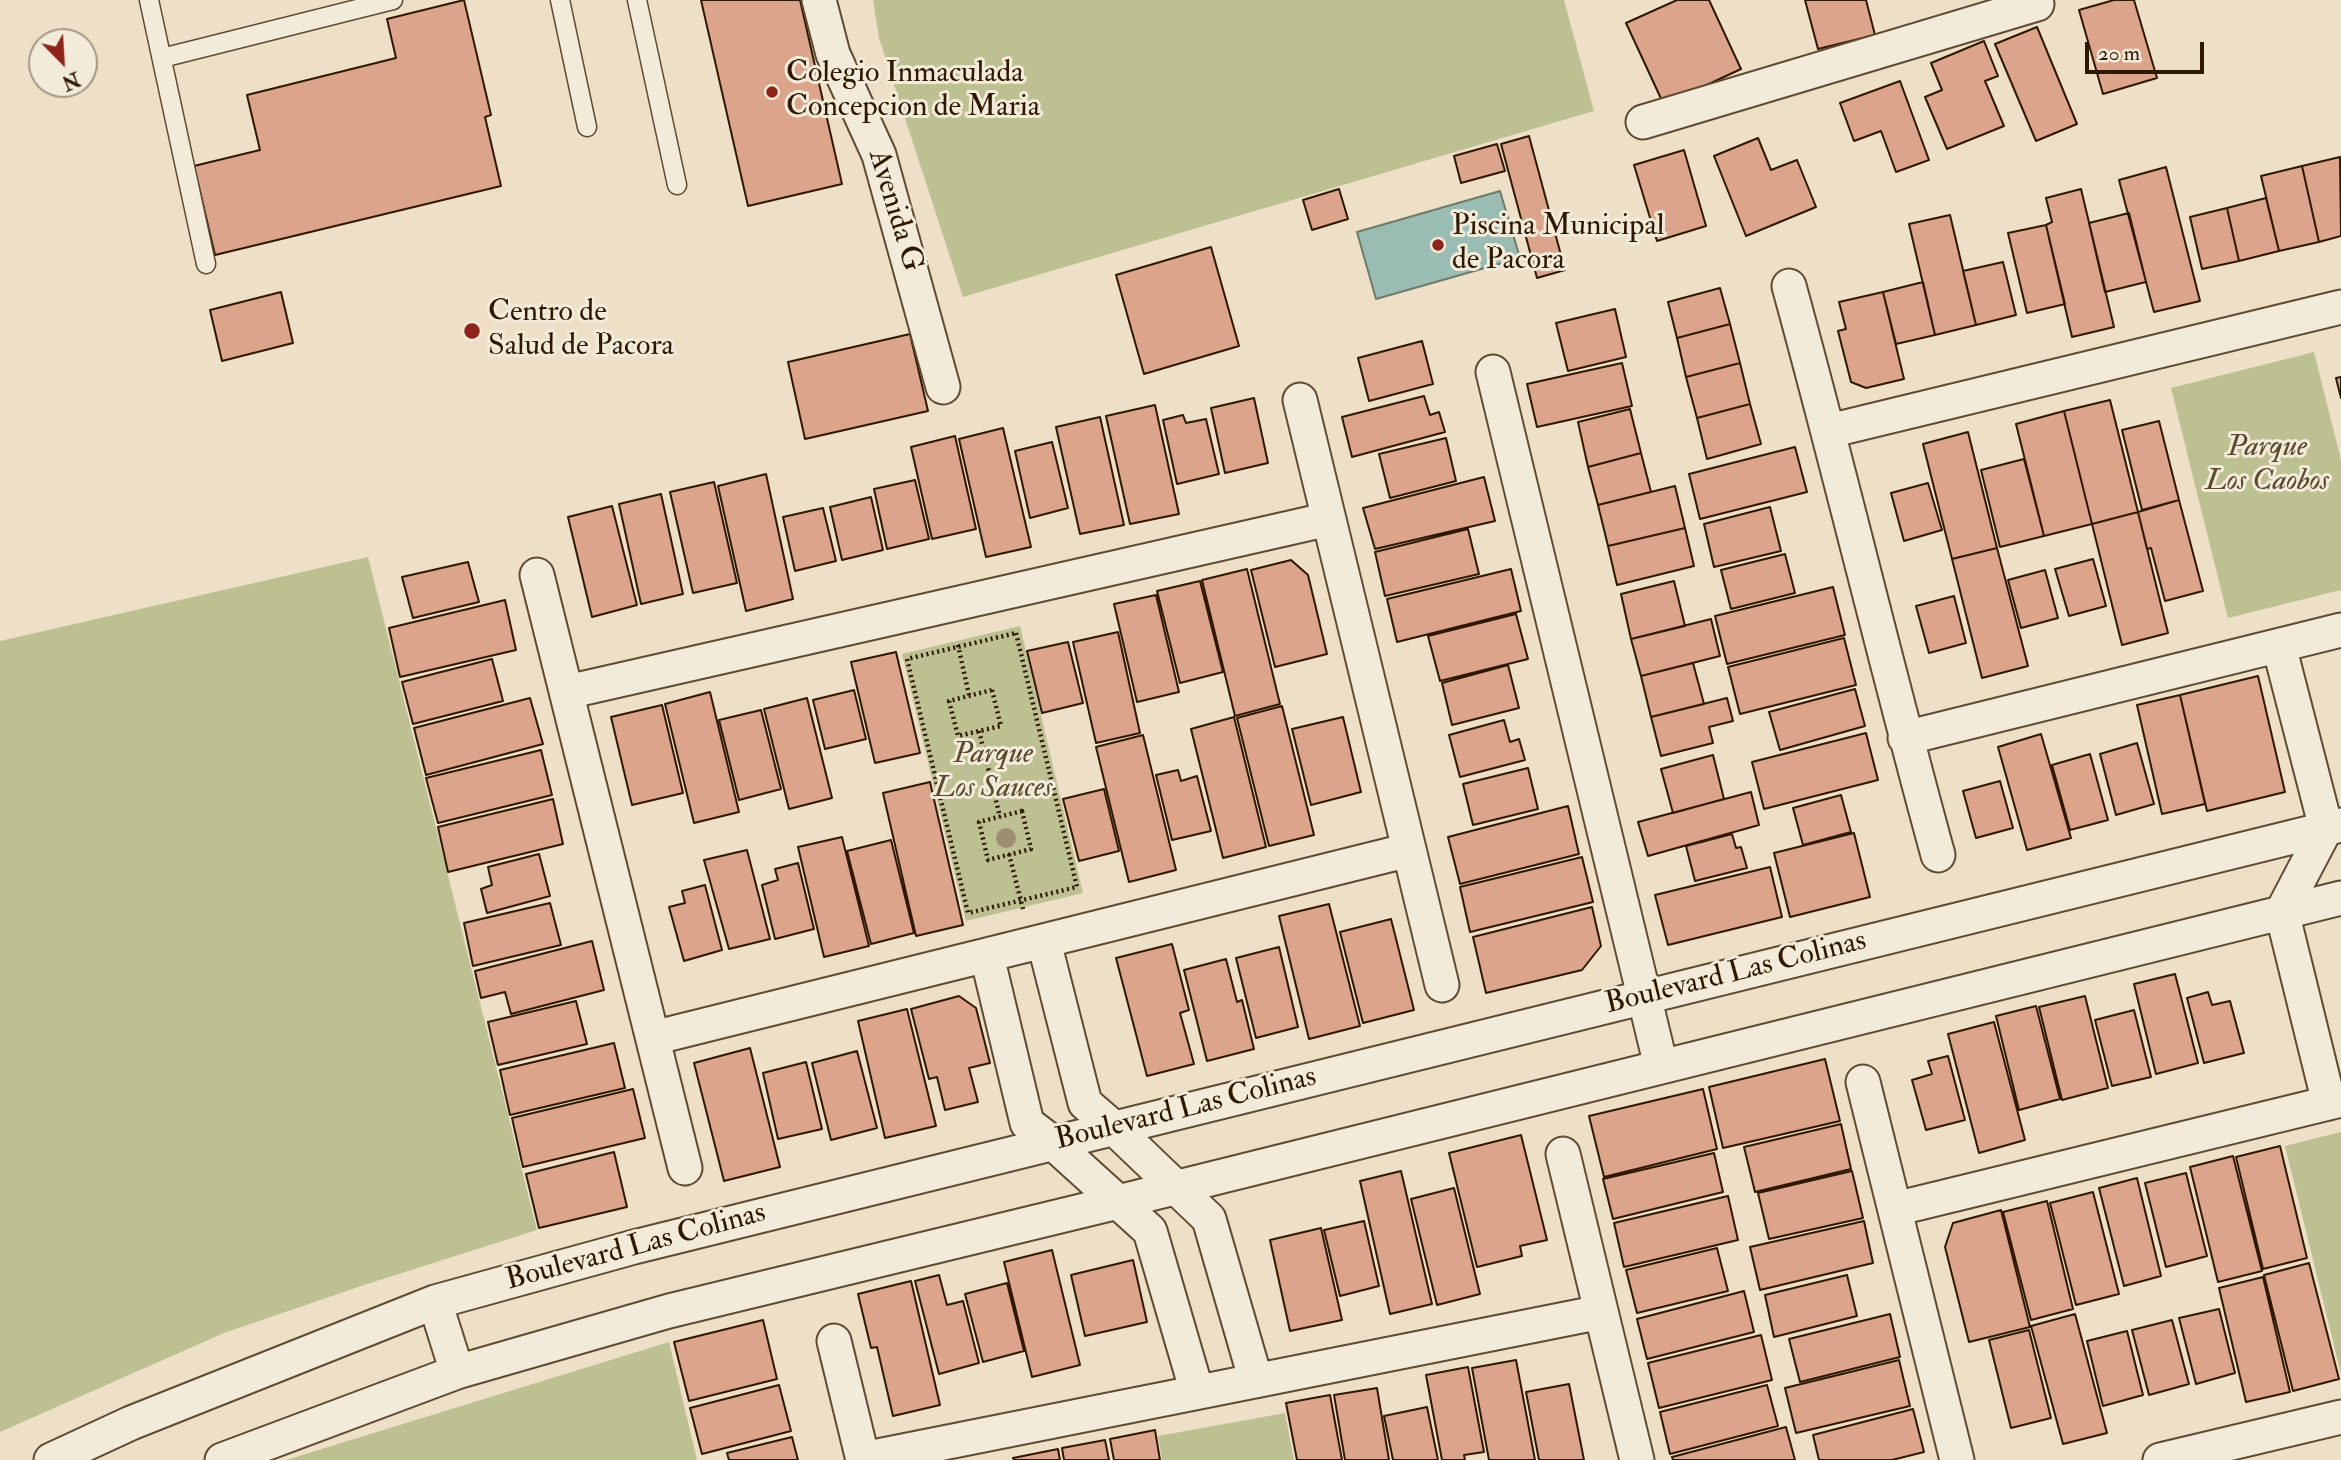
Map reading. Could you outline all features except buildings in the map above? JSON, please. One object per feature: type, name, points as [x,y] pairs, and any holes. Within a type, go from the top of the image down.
[{"type":"street","name":"Avenida G","points":[[819,0],[833,54],[879,155],[943,387]]},
{"type":"street","points":[[1643,122],[2036,2]]},
{"type":"street","points":[[1788,286],[1829,430],[1905,738],[1938,855]]},
{"type":"street","points":[[1829,430],[2341,307]]},
{"type":"street","points":[[1493,372],[1661,1066]]},
{"type":"street","points":[[1300,400],[1442,985]]},
{"type":"street","points":[[567,692],[1329,519]]},
{"type":"street","points":[[537,575],[685,1168]]},
{"type":"street","points":[[1905,738],[2279,646],[2339,637]]},
{"type":"street","points":[[1895,1209],[2335,1101],[2283,912],[2334,827],[2279,646]]},
{"type":"street","name":"Boulevard Las Colinas","points":[[51,1460],[131,1423],[435,1302],[634,1247],[2334,827]]},
{"type":"street","points":[[653,1038],[1409,850]]},
{"type":"street","points":[[222,1460],[457,1372],[669,1311],[2341,898]]},
{"type":"street","points":[[1038,943],[1085,1103],[1209,1219],[1256,1381]]},
{"type":"street","points":[[987,956],[1027,1123],[1053,1143],[1150,1231],[1197,1392]]},
{"type":"street","points":[[1863,1082],[1957,1460]]},
{"type":"street","points":[[1563,1154],[1637,1460]]},
{"type":"street","points":[[435,1302],[457,1372]]},
{"type":"street","points":[[834,1341],[863,1460],[1601,1312]]},
{"type":"street","points":[[2160,1460],[2274,1447],[2341,1417]]},
{"type":"lane","points":[[149,0],[206,264]]},
{"type":"lane","points":[[162,58],[393,0]]},
{"type":"lane","points":[[560,0],[587,127]]},
{"type":"lane","points":[[636,0],[677,184]]},
{"type":"path","points":[[947,605],[969,695]]},
{"type":"path","points":[[1016,633],[1077,887],[1021,900],[968,913],[907,659],[1016,633]]},
{"type":"path","points":[[992,690],[1001,726],[979,731],[958,736],[949,701],[992,690]]},
{"type":"path","points":[[979,731],[1000,817]]},
{"type":"path","points":[[1021,811],[1031,849],[1009,854],[988,860],[979,822],[1021,811]]},
{"type":"path","points":[[1009,854],[1021,900],[1038,943]]},
{"type":"green space","points":[[873,0],[1564,0],[1594,111],[963,297],[879,38]]},
{"type":"green space","name":"Parque Los Caobos","points":[[2314,352],[2341,460],[2341,590],[2228,618],[2171,388]]},
{"type":"green space","points":[[368,557],[537,1230],[224,1333],[0,1432],[0,641]]},
{"type":"green space","name":"Parque Los Sauces","points":[[1020,626],[1083,893],[966,921],[902,654]]},
{"type":"green space","points":[[2341,1132],[2341,1374],[2285,1146]]},
{"type":"green space","points":[[669,1342],[697,1460],[286,1460]]},
{"type":"green space","points":[[1285,1413],[1294,1460],[1162,1460],[1158,1436]]},
{"type":"water","name":"Piscina Municipal de Pacora","points":[[1500,191],[1520,258],[1376,299],[1357,232]]},
{"type":"place","name":"Colegio Inmaculada Concepcion de Maria","points":[[772,92]]},
{"type":"place","name":"Piscina Municipal de Pacora","points":[[1438,245]]},
{"type":"place","name":"Centro de Salud de Pacora","points":[[472,331]]}]
